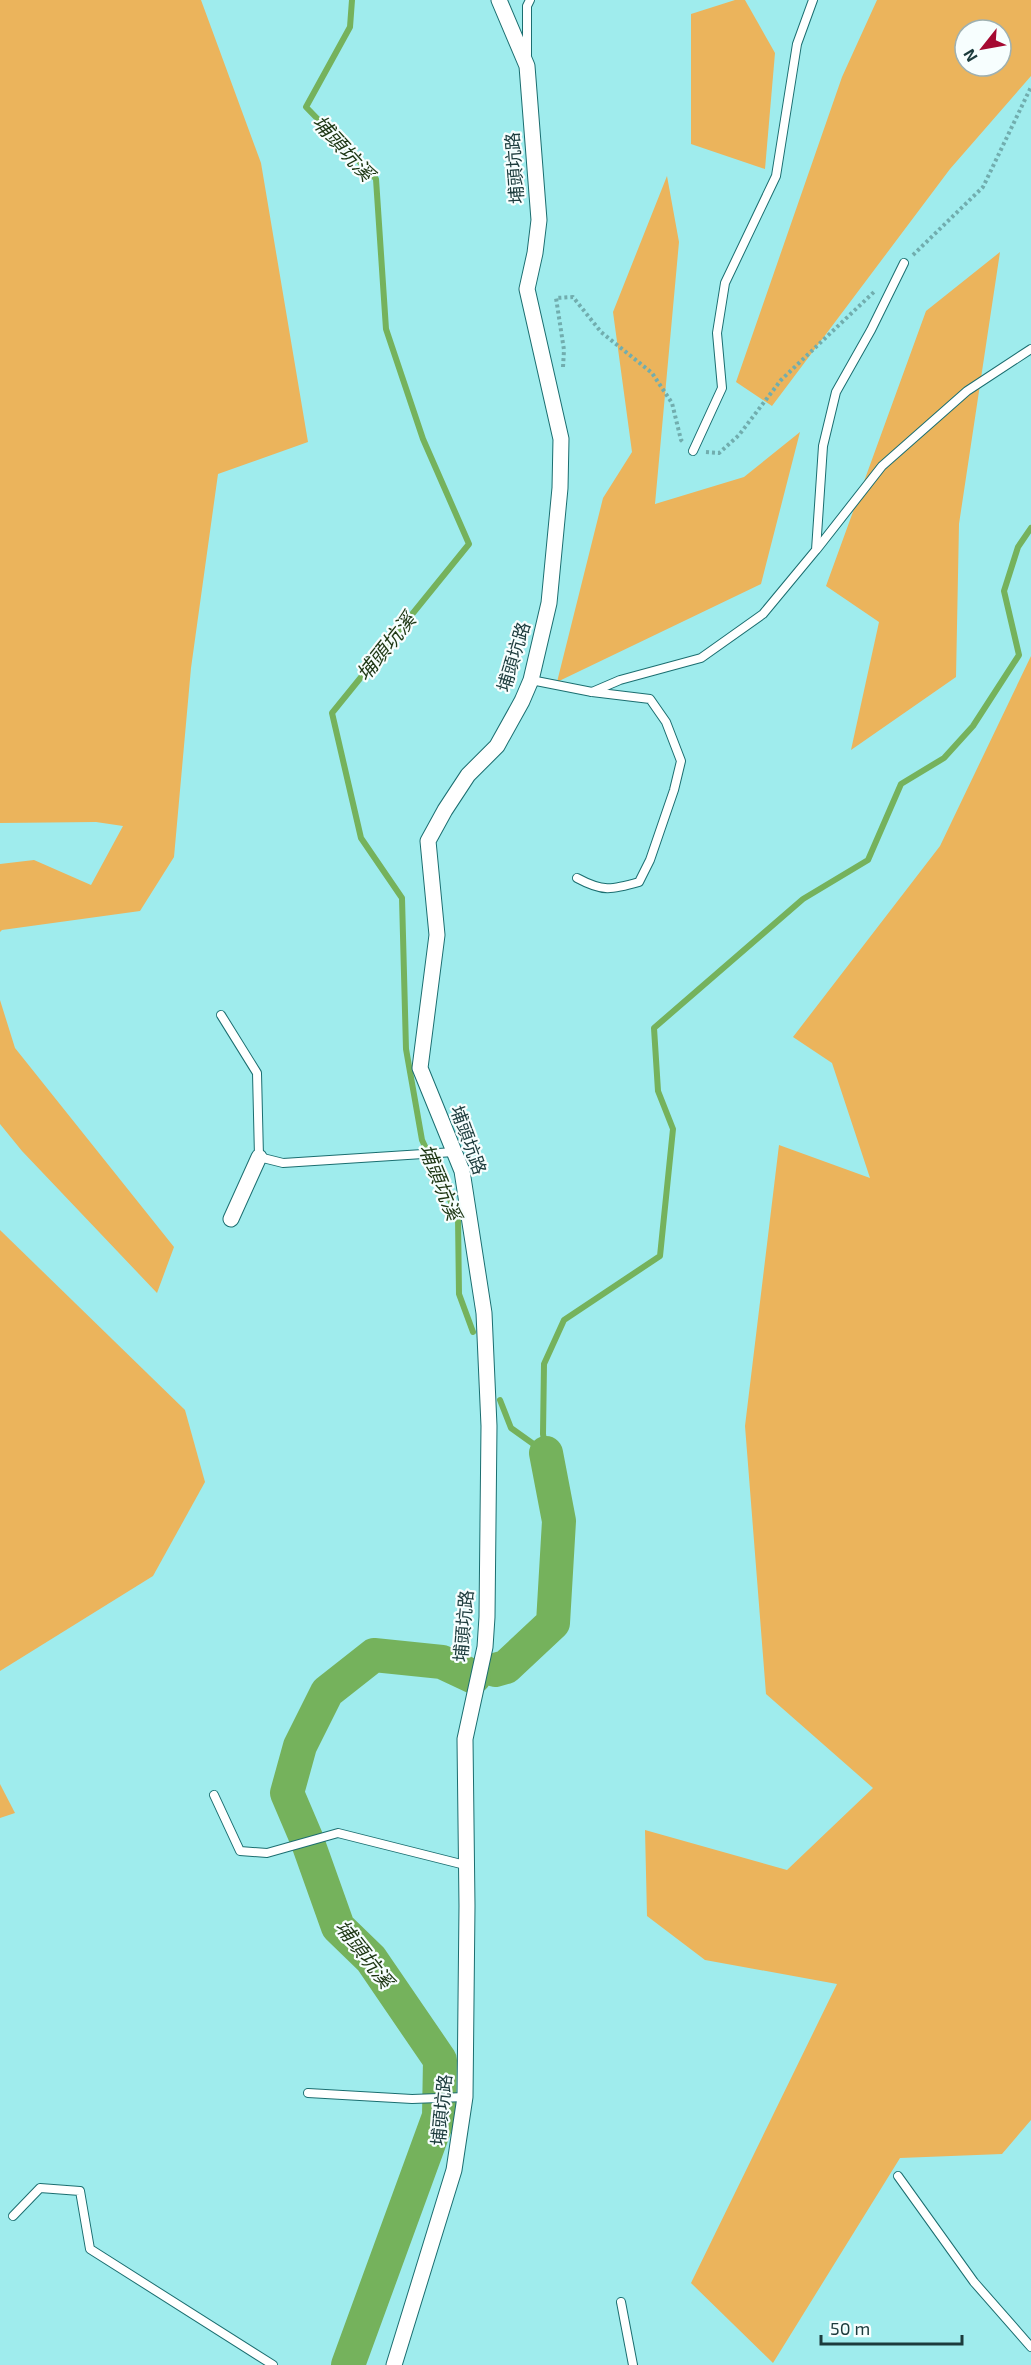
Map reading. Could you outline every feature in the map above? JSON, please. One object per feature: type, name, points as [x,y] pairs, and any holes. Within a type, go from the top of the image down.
[{"type":"street","name":"埔頭坑路","points":[[394,2365],[454,2170],[465,2097],[467,1906],[465,1739],[485,1647],[487,1617],[489,1426],[484,1313],[462,1172],[448,1152],[420,1068],[437,935],[428,841],[468,775],[497,746],[531,680],[549,603],[560,488],[561,439],[527,289],[535,253],[538,220],[527,66],[499,0]]},
{"type":"street","points":[[231,1219],[259,1157]]},
{"type":"lane","points":[[527,66],[527,6],[530,0]]},
{"type":"lane","points":[[693,451],[722,388],[717,333],[725,283],[776,176],[797,44],[813,0]]},
{"type":"lane","points":[[816,550],[823,446],[836,392],[871,330],[904,263]]},
{"type":"lane","points":[[592,692],[620,680],[701,658],[763,614],[882,466],[967,391],[1031,349]]},
{"type":"lane","points":[[531,680],[592,692],[650,699],[666,722],[681,761],[657,840],[639,882],[616,888],[596,888],[577,878]]},
{"type":"lane","points":[[221,1015],[257,1073],[259,1157],[283,1163],[448,1152]]},
{"type":"lane","points":[[214,1795],[240,1851],[267,1853],[338,1833],[465,1865]]},
{"type":"lane","points":[[308,2093],[412,2099],[465,2097]]},
{"type":"lane","points":[[898,2176],[974,2282],[1031,2347]]},
{"type":"lane","points":[[13,2216],[40,2188],[80,2191],[90,2248],[273,2365]]},
{"type":"lane","points":[[621,2302],[633,2365]]},
{"type":"path","points":[[904,263],[983,187],[1031,87]]},
{"type":"path","points":[[563,372],[564,350],[556,298],[573,297],[601,332],[652,373],[672,403],[681,441],[693,451],[719,453],[739,435],[782,380],[880,286]]},
{"type":"shaded area","points":[[0,0],[201,0],[261,163],[308,442],[218,474],[191,668],[174,857],[140,911],[0,932],[0,864],[34,860],[91,885],[123,826],[96,822],[0,823]]},
{"type":"shaded area","points":[[735,0],[745,0],[775,53],[765,169],[691,144],[691,14]]},
{"type":"shaded area","points":[[877,0],[1031,0],[1031,76],[950,169],[772,406],[736,382],[842,77]]},
{"type":"shaded area","points":[[667,176],[679,242],[655,504],[744,477],[800,432],[761,584],[557,682],[603,498],[632,452],[613,312]]},
{"type":"shaded area","points":[[1000,252],[959,524],[956,677],[851,750],[879,622],[826,586],[926,311]]},
{"type":"shaded area","points":[[1031,656],[1031,2120],[1002,2154],[900,2158],[773,2363],[691,2283],[837,1984],[705,1960],[647,1916],[645,1830],[787,1870],[873,1788],[766,1694],[745,1426],[779,1145],[870,1178],[832,1063],[793,1037],[940,846]]},
{"type":"shaded area","points":[[0,1000],[15,1048],[174,1247],[157,1293],[22,1151],[0,1124]]},
{"type":"shaded area","points":[[0,1230],[185,1410],[205,1482],[153,1576],[0,1671]]},
{"type":"shaded area","points":[[0,1784],[15,1813],[0,1818]]},
{"type":"waterway","name":"埔頭坑溪","points":[[352,0],[350,27],[306,107],[376,179],[386,329],[423,439],[469,544],[332,713],[361,838],[402,898],[406,1049],[422,1140],[458,1217],[459,1294],[473,1332]]},
{"type":"waterway","points":[[546,1453],[543,1434],[544,1364],[564,1320],[660,1256],[673,1129],[658,1091],[654,1028],[803,899],[868,860],[901,784],[944,758],[973,726],[1019,655],[1004,591],[1018,547],[1031,528]]},
{"type":"waterway","name":"埔頭坑溪","points":[[500,1400],[511,1428],[546,1453]]},
{"type":"waterway","name":"埔頭坑溪","points":[[495,1670],[506,1667],[553,1623],[559,1521],[546,1453]]},
{"type":"waterway","name":"埔頭坑溪","points":[[348,2365],[439,2116],[440,2060],[371,1959],[338,1927],[307,1840],[287,1793],[300,1746],[327,1692],[374,1655],[442,1662],[474,1677]]}]
